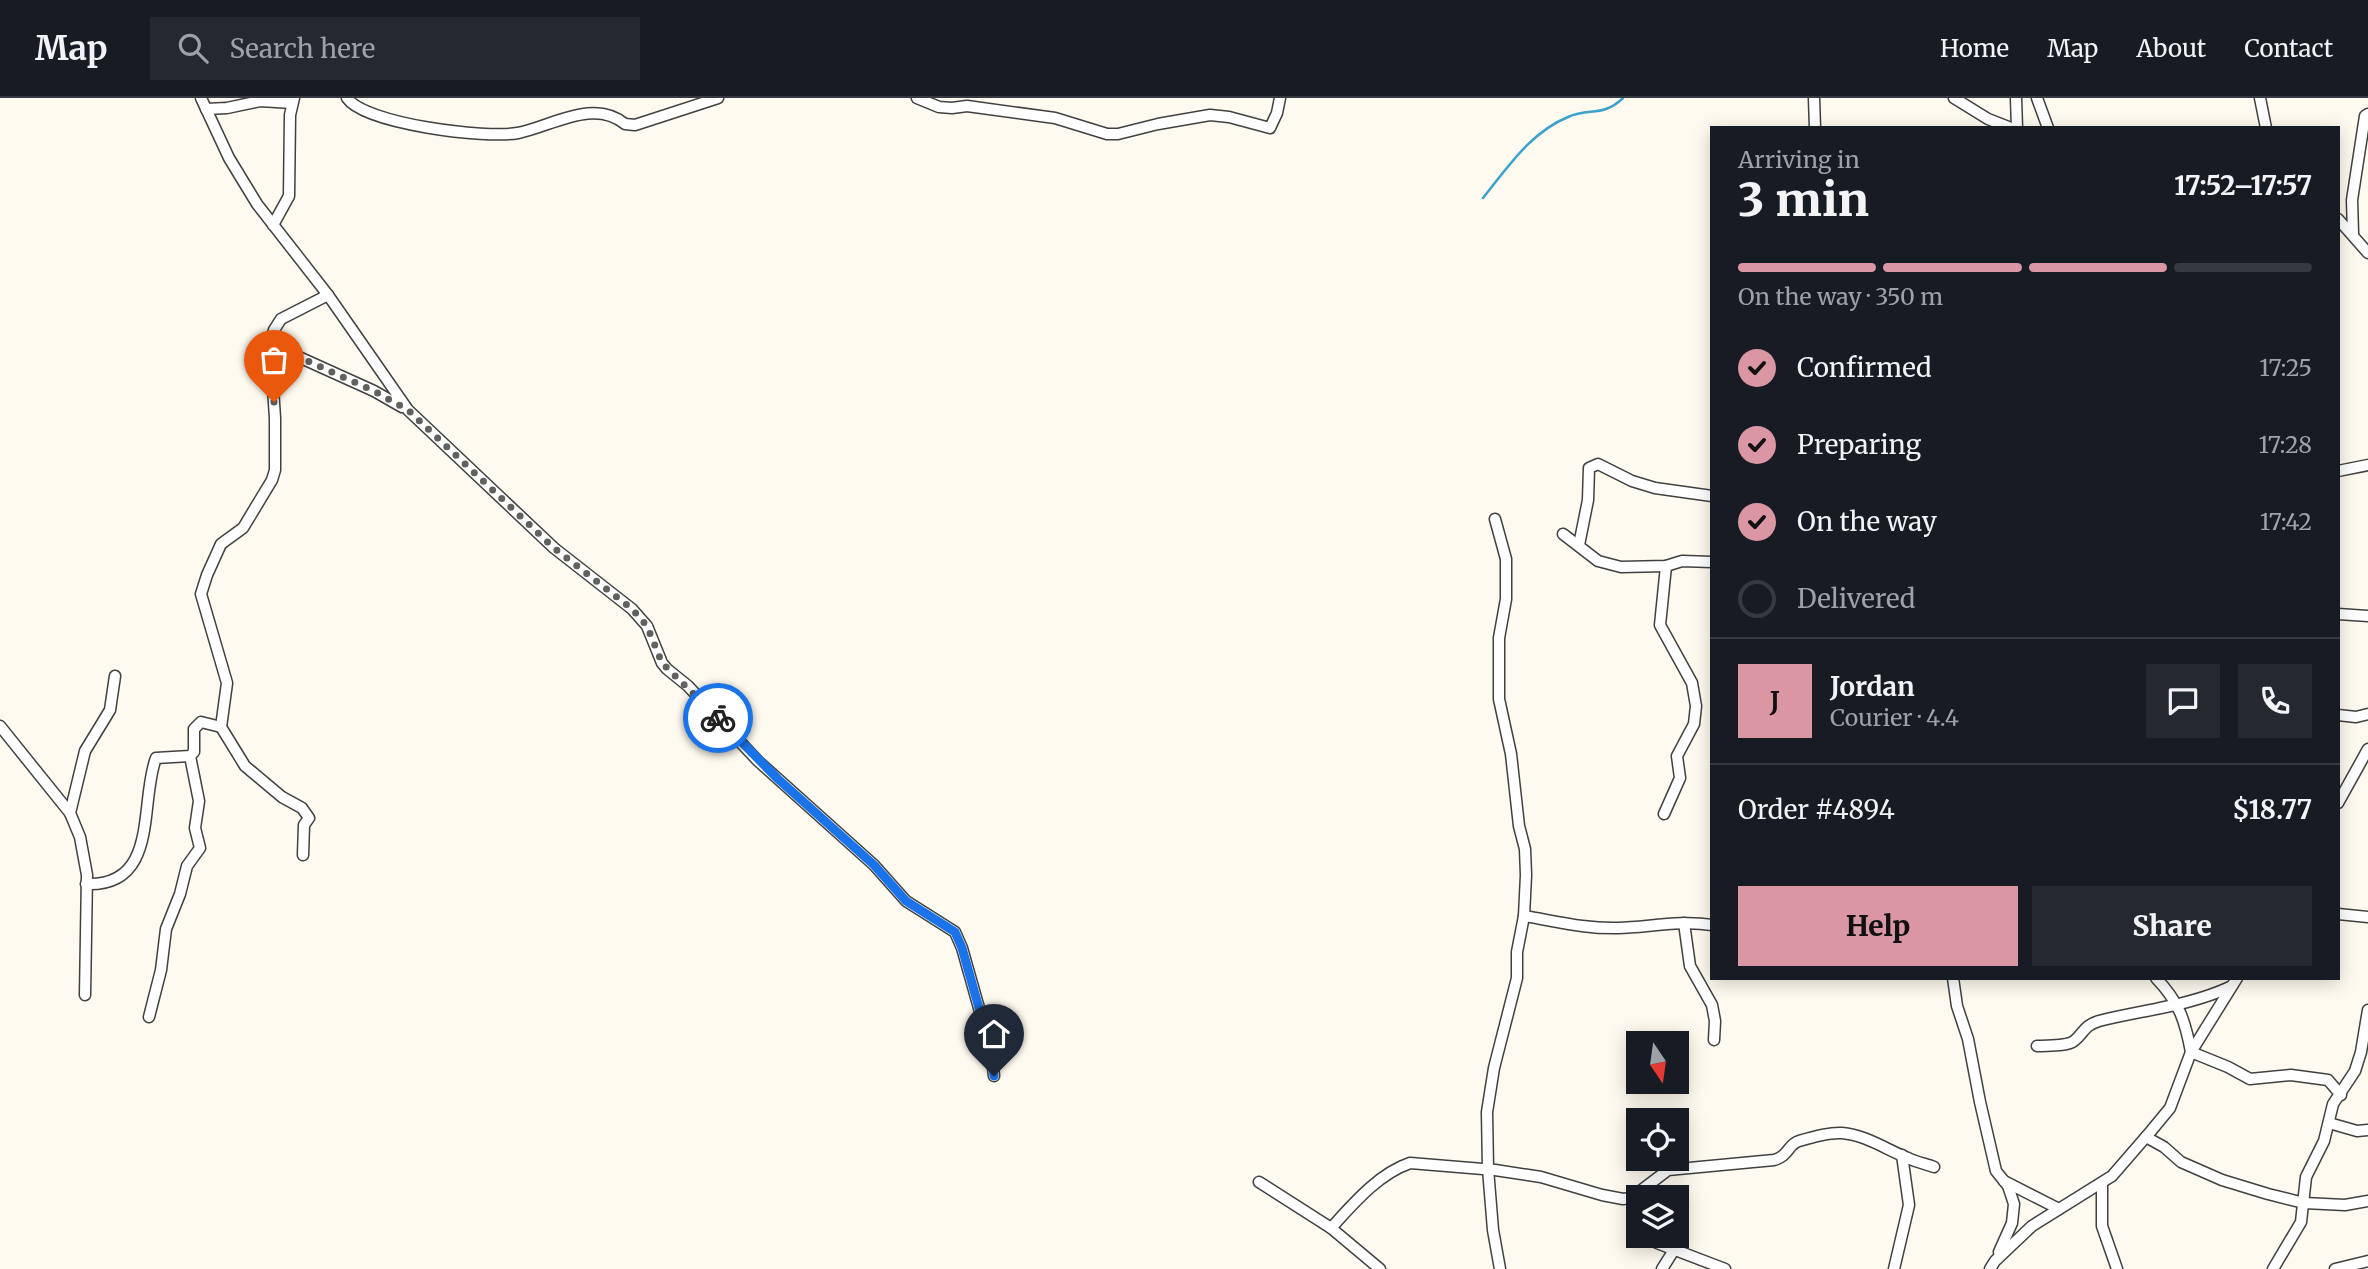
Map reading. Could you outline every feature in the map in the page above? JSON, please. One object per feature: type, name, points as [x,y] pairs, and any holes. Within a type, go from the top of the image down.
[{"type":"street","points":[[347,98],[351,104],[380,117],[462,132],[496,134],[518,133],[576,116],[600,113],[616,116],[625,124],[635,125],[718,98]]},
{"type":"street","points":[[918,98],[939,107],[967,106],[1055,118],[1107,134],[1118,134],[1210,116],[1229,117],[1270,128],[1275,120],[1280,98]]},
{"type":"street","points":[[1814,98],[1815,126]]},
{"type":"street","points":[[1954,98],[1988,119],[2006,126]]},
{"type":"street","points":[[2016,98],[2017,126]]},
{"type":"street","points":[[2037,98],[2047,126]]},
{"type":"street","points":[[2260,98],[2266,126]]},
{"type":"street","points":[[203,103],[236,107],[260,100],[293,100],[289,196],[273,225]]},
{"type":"street","points":[[203,103],[229,159],[257,204],[328,295],[408,410],[554,548],[632,609],[647,626],[662,663],[688,686],[758,761],[874,865],[906,901],[955,932],[979,1008],[994,1076]]},
{"type":"street","points":[[2353,234],[2352,200],[2365,116],[2368,114]]},
{"type":"street","points":[[2340,221],[2368,253]]},
{"type":"street","points":[[221,727],[228,683],[201,594],[221,544],[243,528],[272,480],[275,470],[270,344],[281,319],[328,295]]},
{"type":"street","points":[[270,344],[374,391],[408,410]]},
{"type":"street","points":[[1579,545],[1588,500],[1589,468],[1593,464],[1655,488],[1710,496]]},
{"type":"street","points":[[2340,471],[2368,466]]},
{"type":"street","points":[[1495,519],[1506,559],[1506,599],[1499,638],[1499,699],[1511,754],[1519,826],[1525,849],[1524,916],[1517,951],[1514,991],[1494,1068],[1489,1101],[1488,1169],[1493,1230],[1500,1269]]},
{"type":"street","points":[[1563,534],[1598,561],[1621,567],[1666,566],[1682,561],[1710,562]]},
{"type":"street","points":[[1664,814],[1680,778],[1677,756],[1694,724],[1696,706],[1692,683],[1660,625],[1666,566]]},
{"type":"street","points":[[2340,614],[2368,616]]},
{"type":"street","points":[[70,813],[85,751],[91,737],[110,710],[115,676]]},
{"type":"street","points":[[2340,715],[2356,718],[2368,714]]},
{"type":"street","points":[[86,884],[112,882],[120,878],[137,853],[145,833],[151,776],[156,758],[190,756],[194,752],[194,735],[198,724],[208,722],[221,727],[245,766],[282,797],[307,813],[309,818],[304,825],[303,855]]},
{"type":"street","points":[[0,726],[70,813],[84,853],[85,995]]},
{"type":"street","points":[[2340,799],[2368,749]]},
{"type":"street","points":[[149,1017],[161,970],[166,929],[180,894],[187,866],[200,848],[195,828],[199,801],[190,756]]},
{"type":"street","points":[[2340,914],[2368,917]]},
{"type":"street","points":[[1524,916],[1567,924],[1615,928],[1684,923],[1710,925]]},
{"type":"street","points":[[1684,923],[1690,966],[1712,1005],[1714,1040]]},
{"type":"street","points":[[1953,980],[1997,1174],[2010,1189],[2014,1207],[2012,1223],[1993,1265]]},
{"type":"street","points":[[2158,980],[2174,999],[2184,1019],[2191,1052]]},
{"type":"street","points":[[1993,1265],[2032,1226],[2102,1185],[2146,1137],[2170,1108],[2191,1052],[2235,982]]},
{"type":"street","points":[[2037,1045],[2070,1043],[2088,1025],[2174,999],[2190,1001],[2213,995],[2235,982]]},
{"type":"street","points":[[2273,1269],[2298,1228],[2306,1177],[2322,1146],[2333,1104],[2354,1071],[2361,1052],[2368,1010]]},
{"type":"street","points":[[2191,1052],[2250,1079],[2291,1075],[2319,1079],[2331,1082],[2341,1094]]},
{"type":"street","points":[[2329,1123],[2357,1131],[2368,1129]]},
{"type":"street","points":[[1652,1185],[1668,1170],[1774,1160],[1785,1156],[1791,1145],[1798,1141],[1836,1133],[1854,1136],[1934,1167]]},
{"type":"street","points":[[2146,1137],[2164,1147],[2181,1162],[2222,1180],[2304,1203],[2345,1205],[2368,1201]]},
{"type":"street","points":[[1894,1269],[1910,1200],[1902,1155]]},
{"type":"street","points":[[1331,1228],[1366,1191],[1401,1166],[1410,1163],[1488,1169],[1541,1177],[1626,1199]]},
{"type":"street","points":[[2002,1179],[2059,1209]]},
{"type":"street","points":[[1259,1182],[1331,1228],[1380,1269]]},
{"type":"street","points":[[2102,1185],[2102,1226],[2117,1269]]},
{"type":"street","points":[[1669,1248],[1725,1269]]},
{"type":"street","points":[[1662,1269],[1674,1250]]},
{"type":"street","points":[[2335,1269],[2368,1261]]},
{"type":"waterway","points":[[1483,198],[1511,163],[1543,132],[1568,117],[1609,108],[1623,98]]},
{"type":"way so far","points":[[274,402],[270,344],[374,391],[408,410],[554,548],[632,609],[647,626],[662,663],[718,718]]},
{"type":"route","points":[[718,718],[758,761],[874,865],[906,901],[955,932],[979,1008],[994,1076]]}]
